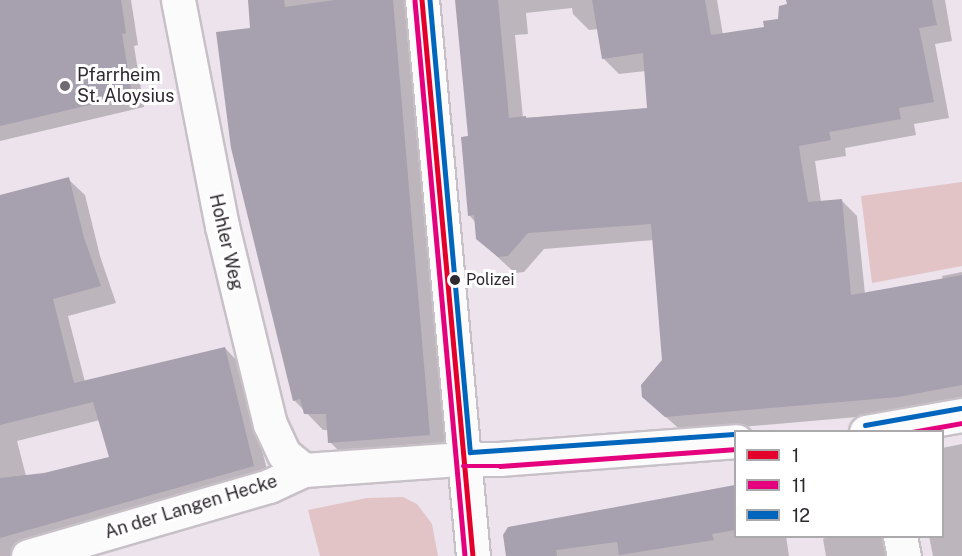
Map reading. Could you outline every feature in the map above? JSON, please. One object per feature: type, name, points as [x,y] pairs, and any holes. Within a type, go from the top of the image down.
[{"type":"street","name":"Hohler Weg","points":[[178,0],[222,226],[270,424],[284,454],[304,470]]},
{"type":"street","points":[[422,0],[473,556]]},
{"type":"street","points":[[881,430],[962,415]]},
{"type":"street","name":"An der Langen Hecke","points":[[28,556],[269,486],[304,470],[463,459],[499,459],[734,441]]},
{"type":"street","points":[[900,538],[904,556]]},
{"type":"shaded area","points":[[962,182],[962,266],[872,283],[861,196]]},
{"type":"shaded area","points":[[403,497],[417,504],[432,524],[438,556],[320,556],[308,510],[367,498]]},
{"type":"building","points":[[0,0],[121,0],[126,33],[122,34],[132,95],[0,126]]},
{"type":"building","points":[[248,0],[284,0],[285,7],[335,0],[393,0],[430,435],[328,443],[326,414],[304,414],[300,399],[293,401],[231,148],[216,32],[250,28]]},
{"type":"building","points":[[455,0],[498,0],[509,118],[526,116],[526,118],[647,108],[643,53],[602,59],[592,0],[705,0],[711,35],[764,27],[763,21],[778,19],[779,6],[787,4],[786,0],[932,0],[937,25],[919,28],[934,102],[899,108],[901,119],[829,132],[831,140],[799,146],[808,202],[842,199],[851,295],[962,275],[962,385],[898,397],[665,417],[642,397],[641,385],[662,360],[651,224],[528,233],[508,256],[498,257],[476,239],[474,215],[468,216],[461,137],[468,136]]},
{"type":"building","points":[[69,177],[84,238],[101,286],[53,299],[74,383],[225,347],[254,466],[0,538],[0,478],[44,473],[109,457],[93,402],[0,425],[0,195]]},
{"type":"building","points":[[734,485],[734,530],[712,534],[714,540],[619,555],[617,542],[556,550],[557,556],[506,556],[503,535],[508,527]]},
{"type":"transit line","name":"1","points":[[422,0],[473,556]]},
{"type":"transit line","name":"12","points":[[430,0],[470,452],[734,434]]},
{"type":"transit line","name":"11","points":[[415,1],[465,556]]},
{"type":"transit line","name":"12","points":[[865,425],[961,408]]},
{"type":"transit line","name":"11","points":[[923,430],[962,423]]},
{"type":"transit line","name":"11","points":[[463,466],[500,466],[734,449]]},
{"type":"place","name":"Pfarrheim St. Aloysius","points":[[65,86]]},
{"type":"place","name":"Polizei","points":[[455,280]]}]
